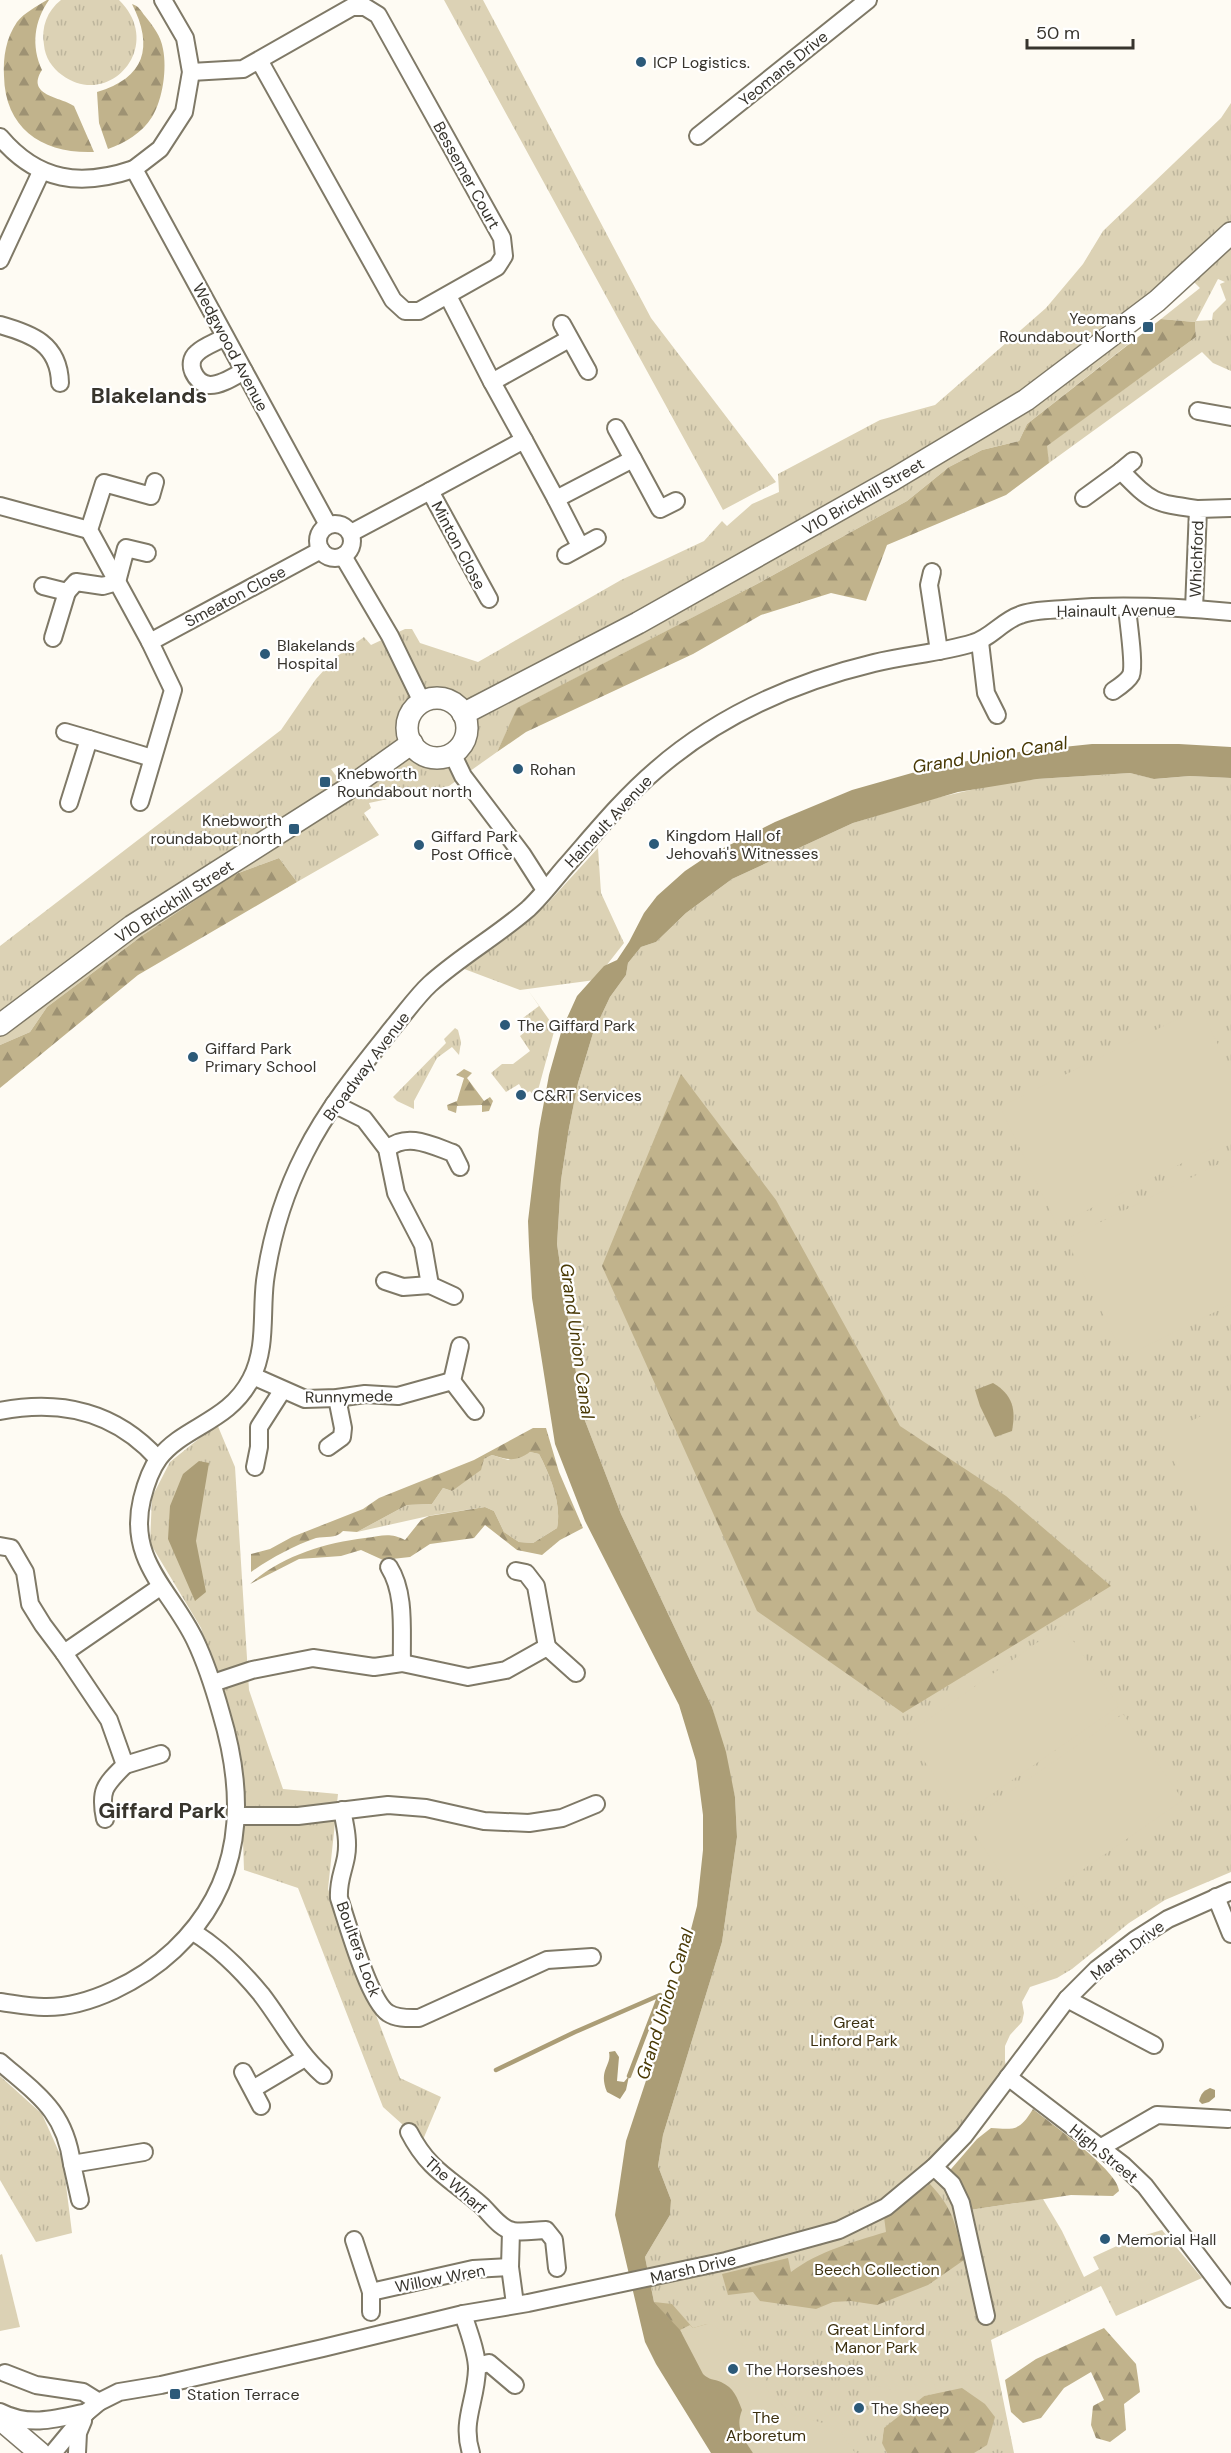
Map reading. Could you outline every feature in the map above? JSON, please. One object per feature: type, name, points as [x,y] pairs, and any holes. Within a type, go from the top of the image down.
[{"type":"street","points":[[0,137],[15,154],[41,172],[75,180],[110,177],[134,169],[160,148],[184,112],[191,72],[185,38],[163,0]]},
{"type":"street","name":"Yeomans Drive","points":[[698,136],[868,0]]},
{"type":"street","name":"Bessemer Court","points":[[191,72],[243,69],[352,7],[365,7],[378,15],[502,238],[504,256],[497,267],[419,311],[405,311],[393,300],[259,60]]},
{"type":"street","name":"Wedgwood Avenue","points":[[134,169],[327,525]]},
{"type":"street","points":[[0,260],[41,172]]},
{"type":"street","name":"V10 Brickhill Street","points":[[463,714],[649,617],[894,479],[1034,394],[1157,302],[1231,232]]},
{"type":"street","points":[[447,296],[580,546]]},
{"type":"street","points":[[0,325],[30,333],[47,347],[60,369],[60,383]]},
{"type":"street","points":[[492,382],[566,332],[588,371]]},
{"type":"street","points":[[225,337],[197,352],[191,365],[193,372],[202,382],[209,385],[244,371]]},
{"type":"street","points":[[1198,411],[1231,417]]},
{"type":"street","points":[[616,428],[660,509],[676,501]]},
{"type":"street","name":"Minton Close","points":[[351,533],[524,440]]},
{"type":"street","points":[[556,499],[633,459]]},
{"type":"street","name":"Whichford","points":[[1084,498],[1127,466],[1144,494],[1160,504],[1198,509],[1231,508]]},
{"type":"street","points":[[140,802],[173,690],[150,642],[89,530],[104,483],[150,496],[155,482]]},
{"type":"street","name":"Minton Close","points":[[430,491],[489,599]]},
{"type":"street","points":[[0,506],[89,530]]},
{"type":"street","name":"Whichford","points":[[1194,609],[1198,509]]},
{"type":"street","points":[[338,524],[351,533],[352,546],[343,556],[328,556],[321,550],[318,539],[327,525],[338,524]]},
{"type":"street","points":[[566,555],[597,537]]},
{"type":"street","points":[[117,582],[126,548],[147,553]]},
{"type":"street","name":"Smeaton Close","points":[[150,642],[321,550]]},
{"type":"street","points":[[343,556],[390,636],[422,702]]},
{"type":"street","points":[[932,572],[929,585],[939,651]]},
{"type":"street","points":[[53,638],[67,592],[76,582],[103,586],[117,582]]},
{"type":"street","points":[[43,585],[67,592]]},
{"type":"street","name":"Hainault Avenue","points":[[545,890],[622,801],[696,738],[755,705],[816,679],[877,663],[980,642],[1020,615],[1089,607],[1231,612]]},
{"type":"street","points":[[1113,691],[1130,678],[1133,665],[1127,607]]},
{"type":"street","points":[[980,642],[987,693],[997,715]]},
{"type":"street","points":[[430,698],[442,698],[451,702],[463,714],[466,723],[465,737],[460,746],[444,757],[429,756],[417,750],[408,736],[408,720],[416,706],[422,702],[430,698]]},
{"type":"street","points":[[65,732],[152,758]]},
{"type":"street","points":[[69,803],[88,739]]},
{"type":"street","name":"V10 Brickhill Street","points":[[0,1024],[132,926],[346,790],[412,743]]},
{"type":"street","points":[[452,753],[464,776],[522,854],[545,890]]},
{"type":"street","name":"Broadway Avenue","points":[[0,2002],[45,2007],[72,2005],[98,1997],[162,1961],[193,1932],[214,1899],[231,1857],[238,1816],[237,1791],[228,1736],[213,1683],[194,1636],[160,1587],[141,1551],[138,1520],[144,1492],[158,1459],[238,1399],[253,1376],[262,1345],[266,1278],[282,1207],[305,1153],[334,1104],[425,988],[531,907],[545,890]]},
{"type":"street","points":[[334,1104],[364,1119],[387,1149],[396,1193],[423,1245],[430,1285]]},
{"type":"street","points":[[387,1149],[396,1141],[420,1141],[453,1153],[460,1167]]},
{"type":"street","points":[[384,1281],[403,1287],[430,1285],[454,1296]]},
{"type":"street","points":[[460,1346],[452,1381],[475,1411]]},
{"type":"street","name":"Runnymede","points":[[253,1376],[282,1391],[305,1399],[365,1394],[398,1396],[452,1381]]},
{"type":"street","name":"Runnymede","points":[[255,1467],[259,1448],[259,1427],[282,1391]]},
{"type":"street","points":[[328,1447],[342,1437],[343,1428],[337,1398]]},
{"type":"street","points":[[0,1411],[29,1405],[68,1408],[109,1421],[144,1444],[158,1459]]},
{"type":"street","points":[[0,1546],[11,1548],[25,1572],[30,1604],[109,1720],[125,1765]]},
{"type":"street","points":[[389,1567],[395,1577],[401,1609],[402,1663]]},
{"type":"street","points":[[516,1571],[526,1573],[536,1586],[547,1647],[576,1673]]},
{"type":"street","points":[[64,1653],[160,1587]]},
{"type":"street","points":[[213,1683],[252,1670],[313,1658],[374,1667],[402,1663],[468,1677],[506,1670],[547,1647]]},
{"type":"street","points":[[105,1820],[101,1799],[106,1783],[125,1765],[161,1754]]},
{"type":"street","points":[[238,1816],[298,1816],[388,1804],[426,1808],[484,1821],[529,1823],[562,1818],[596,1804]]},
{"type":"street","name":"Boulters Lock","points":[[342,1809],[346,1856],[338,1881],[339,1898],[375,2000],[388,2013],[403,2019],[419,2018],[548,1960],[592,1957]]},
{"type":"street","points":[[1223,1894],[1231,1934]]},
{"type":"street","name":"Marsh Drive","points":[[53,2453],[93,2407],[119,2392],[161,2385],[332,2346],[463,2313],[619,2285],[726,2261],[838,2230],[886,2207],[934,2167],[964,2136],[1067,1999],[1097,1969],[1135,1940],[1168,1919],[1223,1894]]},
{"type":"street","points":[[193,1932],[211,1943],[260,1994],[305,2058],[323,2075]]},
{"type":"street","points":[[1067,1999],[1154,2045]]},
{"type":"street","points":[[253,2089],[305,2058]]},
{"type":"street","points":[[0,2062],[58,2116],[69,2143],[81,2200]]},
{"type":"street","points":[[243,2072],[261,2106]]},
{"type":"street","name":"High Street","points":[[1008,2077],[1123,2165],[1145,2186],[1231,2299]]},
{"type":"street","points":[[1100,2148],[1157,2115],[1228,2119]]},
{"type":"street","name":"The Wharf","points":[[409,2132],[418,2150],[444,2178],[482,2205],[490,2215],[511,2231]]},
{"type":"street","points":[[72,2164],[144,2152]]},
{"type":"street","points":[[934,2167],[952,2184],[961,2203],[986,2316]]},
{"type":"street","points":[[515,2304],[510,2267],[511,2231],[546,2230],[554,2240],[557,2268]]},
{"type":"street","name":"Willow Wren","points":[[354,2240],[371,2292],[371,2312]]},
{"type":"street","name":"Willow Wren","points":[[371,2292],[473,2269],[510,2267]]},
{"type":"street","points":[[463,2313],[477,2366],[475,2394],[466,2427],[471,2453]]},
{"type":"street","points":[[477,2366],[489,2363],[515,2385]]},
{"type":"street","points":[[5,2373],[36,2385],[83,2392],[93,2407]]},
{"type":"street","points":[[0,2412],[25,2421],[39,2422],[93,2407]]},
{"type":"street","points":[[77,2453],[78,2433],[93,2407]]},
{"type":"street","points":[[0,2419],[40,2453]]},
{"type":"green space","points":[[49,0],[37,25],[35,43],[42,70],[38,85],[47,94],[74,106],[94,152],[59,148],[43,143],[30,135],[11,111],[6,95],[4,62],[10,35],[20,19]]},
{"type":"green space","points":[[61,0],[119,0],[132,18],[137,36],[134,53],[126,68],[113,79],[97,85],[80,84],[62,75],[50,62],[44,45],[44,26],[52,9]]},
{"type":"green space","points":[[444,0],[483,0],[651,318],[776,482],[723,510]]},
{"type":"green space","points":[[132,4],[154,27],[160,40],[165,66],[163,84],[156,110],[148,123],[133,137],[108,149],[99,123],[97,92],[126,78],[141,59],[143,34]]},
{"type":"green space","points":[[1231,103],[1231,371],[1213,363],[1202,352],[1049,463],[1046,446],[1196,337],[1195,322],[1161,319],[1200,288],[1186,274],[1104,342],[1135,339],[1027,424],[1019,441],[982,450],[949,467],[907,501],[757,584],[518,708],[497,752],[449,786],[369,803],[371,808],[364,813],[379,835],[297,882],[279,858],[233,875],[143,935],[47,1007],[30,1032],[0,1045],[0,946],[281,730],[316,679],[336,657],[364,637],[371,645],[405,629],[412,629],[420,643],[478,662],[621,580],[704,541],[722,521],[727,526],[752,504],[779,492],[778,474],[880,420],[935,405],[1046,308],[1083,264],[1103,231],[1221,118]],"holes":[[[1218,279],[1225,282],[1220,284],[1226,300],[1213,313],[1212,320],[1196,321]],[[431,698],[449,701],[459,708],[466,726],[466,735],[461,745],[447,756],[434,757],[423,752],[414,744],[408,732],[408,719],[415,708]],[[344,763],[346,788],[345,788],[331,769]]]},
{"type":"green space","points":[[1161,319],[1195,322],[1196,337],[1047,446],[1049,463],[1006,495],[887,545],[866,601],[831,593],[761,615],[693,654],[526,732],[497,752],[517,708],[757,584],[907,501],[949,467],[982,450],[1019,441],[1027,424]]},
{"type":"green space","points":[[1130,773],[1155,779],[1190,776],[1231,778],[1231,1872],[1165,1900],[1129,1923],[1072,1969],[1057,1978],[1030,1987],[1022,2002],[1024,2013],[1022,2022],[1010,2035],[1005,2046],[1008,2077],[934,2167],[963,2211],[1043,2199],[1062,2231],[1084,2277],[1099,2269],[1093,2257],[1132,2239],[1162,2230],[1202,2278],[1116,2316],[1101,2286],[991,2340],[1014,2453],[753,2453],[654,2302],[645,2257],[670,2215],[671,2200],[658,2166],[663,2135],[722,1942],[737,1837],[735,1797],[712,1707],[621,1514],[582,1413],[557,1244],[561,1180],[578,1083],[593,1033],[610,997],[626,975],[628,963],[641,947],[656,942],[686,913],[732,879],[853,823],[927,800],[997,784]]},
{"type":"green space","points":[[598,848],[601,893],[624,943],[595,980],[520,990],[459,967],[485,951],[546,905]]},
{"type":"green space","points":[[279,858],[297,882],[138,975],[0,1088],[0,1045],[30,1032],[47,1007],[143,935],[233,875]]},
{"type":"green space","points":[[528,990],[555,1028],[537,1094],[534,1096],[530,1091],[525,1094],[519,1084],[506,1092],[491,1073],[502,1064],[513,1064],[530,1051],[520,1036],[530,1028],[523,1018],[539,1006]]},
{"type":"green space","points":[[1200,1008],[1231,1071],[1231,1139],[1057,1225],[1000,1107]]},
{"type":"green space","points":[[455,1028],[458,1030],[461,1042],[459,1055],[452,1047],[437,1058],[414,1101],[414,1109],[397,1101],[393,1097],[446,1043],[444,1039]]},
{"type":"green space","points":[[464,1069],[472,1073],[467,1078],[484,1101],[490,1097],[493,1101],[489,1111],[482,1112],[482,1105],[457,1106],[456,1113],[448,1110],[447,1105],[457,1101],[464,1078],[456,1075]]},
{"type":"green space","points":[[681,1074],[776,1200],[900,1426],[1006,1496],[1111,1586],[903,1713],[757,1611],[602,1266]]},
{"type":"green space","points":[[1231,1158],[1231,1304],[1124,1357],[1066,1239]]},
{"type":"green space","points":[[1231,1401],[1231,1547],[1219,1553],[1161,1436]]},
{"type":"green space","points":[[217,1424],[235,1467],[249,1690],[283,1789],[338,1794],[328,1889],[400,2078],[441,2097],[422,2142],[383,2107],[298,1888],[244,1870],[240,1749],[201,1628],[150,1543],[152,1497],[170,1462]]},
{"type":"green space","points":[[533,1428],[546,1428],[559,1472],[583,1528],[560,1540],[542,1555],[517,1550],[485,1525],[474,1538],[430,1544],[410,1557],[383,1560],[361,1550],[341,1556],[299,1559],[250,1584],[262,1574],[290,1558],[319,1547],[390,1535],[405,1540],[421,1520],[429,1516],[485,1507],[494,1511],[504,1532],[519,1542],[533,1543],[557,1528],[558,1509],[551,1480],[543,1462],[539,1454],[530,1452],[512,1459],[492,1455],[484,1459],[481,1470],[452,1491],[443,1488],[432,1504],[407,1505],[357,1532],[343,1531],[334,1536],[307,1541],[251,1572],[251,1554],[270,1549],[292,1537],[363,1509],[379,1498],[474,1460]]},
{"type":"green space","points":[[530,1452],[539,1454],[543,1462],[551,1480],[558,1509],[557,1528],[533,1543],[519,1542],[504,1532],[494,1511],[485,1507],[433,1515],[357,1532],[407,1505],[432,1504],[443,1488],[452,1491],[484,1459],[492,1455],[508,1460]]},
{"type":"green space","points":[[1062,1625],[1119,1706],[962,1815],[906,1735]]},
{"type":"green space","points":[[1123,1714],[1183,1800],[1026,1909],[966,1822]]},
{"type":"green space","points":[[0,2076],[42,2114],[63,2161],[72,2233],[36,2242],[0,2180]]},
{"type":"green space","points":[[1033,2109],[1096,2160],[1116,2182],[1119,2191],[1113,2196],[1071,2195],[963,2211],[945,2176],[977,2139],[991,2128],[1006,2129],[1021,2125]]},
{"type":"green space","name":"Beech Collection","points":[[930,2184],[945,2202],[956,2228],[964,2260],[928,2285],[877,2305],[851,2301],[833,2302],[816,2309],[760,2301],[753,2292],[728,2295],[722,2274],[788,2258],[791,2272],[813,2258],[886,2232],[884,2217]]},
{"type":"green space","points":[[2,2254],[20,2327],[0,2331],[0,2255]]},
{"type":"green space","points":[[654,2302],[672,2304],[693,2328],[707,2324],[746,2405]]},
{"type":"green space","name":"The Arboretum","points":[[707,2324],[714,2326],[770,2363],[770,2370],[765,2379],[767,2390],[793,2415],[823,2423],[841,2432],[855,2453],[753,2453],[740,2427],[742,2410],[720,2381],[708,2380],[703,2374],[680,2330],[690,2325],[693,2328]]},
{"type":"green space","points":[[1104,2328],[1136,2364],[1140,2392],[1124,2404],[1126,2430],[1110,2442],[1096,2438],[1091,2425],[1093,2406],[1104,2400],[1091,2372],[1064,2388],[1041,2418],[1023,2423],[1011,2412],[1005,2380],[1036,2359]]},
{"type":"green space","points":[[927,2376],[933,2379],[936,2393],[924,2396],[884,2427],[882,2443],[863,2422],[862,2416],[872,2406],[871,2402],[861,2399],[860,2394],[865,2389],[876,2386],[896,2390],[905,2389]]},
{"type":"green space","points":[[962,2388],[985,2404],[995,2417],[987,2445],[974,2453],[887,2453],[882,2443],[884,2428],[924,2396]]},
{"type":"shaded area","points":[[1092,744],[1179,744],[1231,747],[1231,778],[1190,776],[1154,779],[1130,773],[1037,779],[958,792],[853,823],[732,879],[686,913],[656,942],[641,947],[628,963],[626,975],[610,997],[593,1033],[578,1083],[561,1180],[557,1244],[582,1413],[621,1514],[712,1707],[726,1752],[735,1797],[737,1837],[722,1942],[663,2135],[658,2166],[671,2200],[670,2215],[645,2257],[654,2302],[680,2330],[703,2374],[729,2387],[737,2397],[742,2410],[740,2427],[753,2453],[711,2453],[645,2342],[615,2215],[626,2141],[673,1999],[697,1906],[703,1850],[703,1815],[696,1761],[679,1705],[585,1521],[555,1444],[532,1298],[528,1221],[539,1129],[549,1075],[562,1029],[577,996],[604,966],[617,960],[644,913],[657,896],[685,871],[706,857],[775,822],[852,790],[933,767],[1025,751]]},
{"type":"shaded area","points":[[993,1383],[1009,1398],[1014,1416],[1012,1431],[995,1437],[975,1390]]},
{"type":"shaded area","points":[[199,1461],[209,1463],[196,1541],[206,1592],[195,1601],[168,1539],[170,1506],[183,1474]]},
{"type":"shaded area","points":[[615,2051],[619,2057],[617,2081],[624,2082],[629,2076],[626,2090],[620,2099],[607,2092],[604,2078],[609,2052]]},
{"type":"shaded area","points":[[1210,2088],[1215,2090],[1215,2097],[1202,2104],[1199,2101],[1201,2096]]},
{"type":"waterway","name":"Grand Union Canal","points":[[496,2070],[660,1995],[629,2076]]},
{"type":"place","name":"ICP Logistics.","points":[[641,62]]},
{"type":"place","name":"Yeomans Roundabout North","points":[[1148,327]]},
{"type":"place","name":"Blakelands Hospital","points":[[265,654]]},
{"type":"place","name":"Rohan","points":[[518,769]]},
{"type":"place","name":"Knebworth Roundabout north","points":[[325,782]]},
{"type":"place","name":"Knebworth roundabout north","points":[[294,829]]},
{"type":"place","name":"Kingdom Hall of Jehovah's Witnesses","points":[[654,844]]},
{"type":"place","name":"Giffard Park Post Office","points":[[419,845]]},
{"type":"place","name":"The Giffard Park","points":[[505,1025]]},
{"type":"place","name":"Giffard Park Primary School","points":[[193,1057]]},
{"type":"place","name":"C&RT Services","points":[[521,1095]]},
{"type":"place","name":"Memorial Hall","points":[[1105,2239]]},
{"type":"place","name":"The Horseshoes","points":[[733,2369]]},
{"type":"place","name":"Station Terrace","points":[[175,2394]]},
{"type":"place","name":"The Sheep","points":[[859,2408]]},
{"type":"district","name":"Blakelands","points":[[149,395]]},
{"type":"district","name":"Giffard Park","points":[[162,1810]]},
{"type":"park label","name":"Great Linford Park","points":[[854,2031]]},
{"type":"park label","name":"Great Linford Manor Park","points":[[876,2338]]}]
